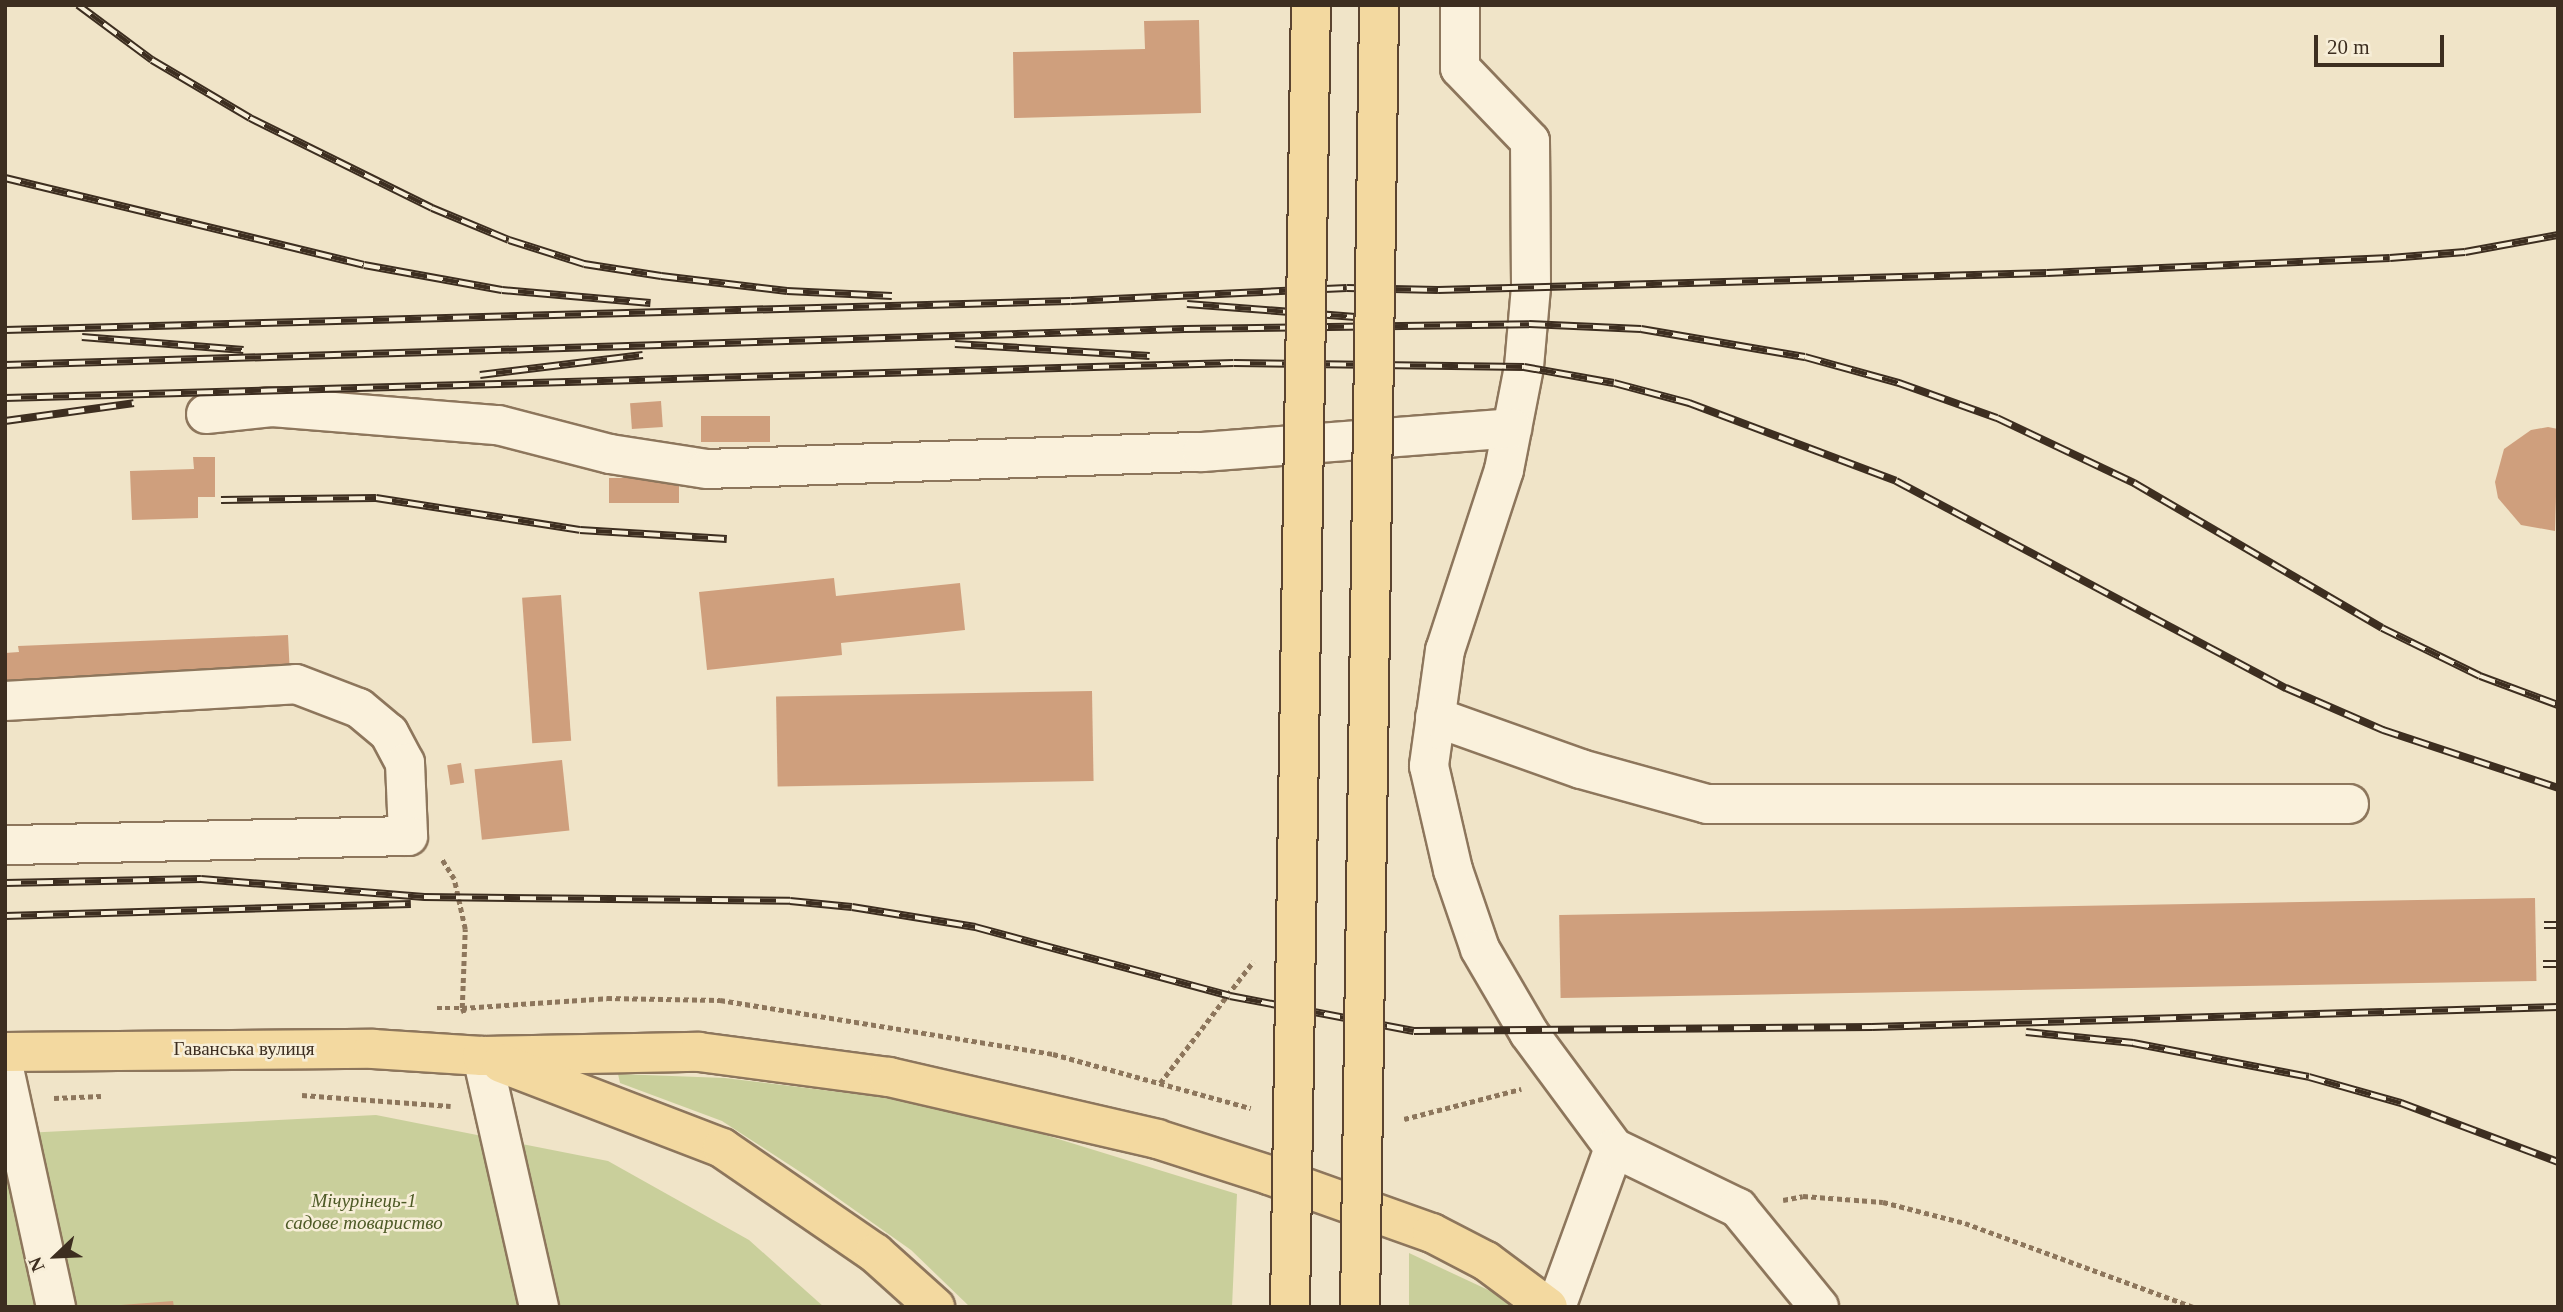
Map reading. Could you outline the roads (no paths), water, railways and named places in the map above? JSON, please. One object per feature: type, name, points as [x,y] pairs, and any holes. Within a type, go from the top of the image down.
[{"type":"main road","points":[[1290,1307],[1311,5]]},
{"type":"main road","points":[[1360,1307],[1379,5]]},
{"type":"main road","name":"Гаванська вулиця","points":[[5,1052],[373,1048],[482,1056]]},
{"type":"main road","points":[[482,1056],[699,1052],[889,1077],[1010,1102],[1157,1139],[1432,1233],[1486,1261],[1548,1307]]},
{"type":"main road","points":[[482,1056],[722,1148],[800,1198],[875,1253],[935,1307]]},
{"type":"lane","points":[[1460,5],[1460,68],[1530,141],[1530,324],[1504,470],[1445,650],[1429,765],[1453,870],[1480,949],[1529,1032],[1614,1148],[1738,1209],[1819,1307]]},
{"type":"lane","points":[[206,414],[272,407],[498,425],[610,454],[707,470],[1202,452],[1511,428]]},
{"type":"lane","points":[[5,701],[296,684],[359,708],[389,733],[405,763],[408,836],[5,845]]},
{"type":"lane","points":[[1436,717],[1581,769],[1707,804],[2348,804]]},
{"type":"lane","points":[[482,1056],[539,1307]]},
{"type":"lane","points":[[5,1073],[56,1307]]},
{"type":"lane","points":[[1556,1307],[1614,1148]]},
{"type":"railway","points":[[78,5],[152,60],[250,118],[432,208],[509,240],[584,264],[661,276],[787,291],[892,296]]},
{"type":"railway","points":[[5,178],[364,265],[502,290],[650,303]]},
{"type":"railway","points":[[5,330],[1071,301],[1347,288],[1438,290],[2047,273],[2390,258],[2465,252],[2558,235]]},
{"type":"railway","points":[[1187,304],[1368,318]]},
{"type":"railway","points":[[5,365],[1184,329],[1529,324],[1641,329],[1805,357],[1899,383],[1997,418],[2134,483],[2382,628],[2480,676],[2558,705]]},
{"type":"railway","points":[[82,337],[243,350]]},
{"type":"railway","points":[[955,344],[1150,356]]},
{"type":"railway","points":[[480,375],[643,355]]},
{"type":"railway","points":[[5,398],[1234,363],[1524,367],[1614,383],[1689,403],[1896,481],[2286,688],[2383,730],[2558,788]]},
{"type":"railway","points":[[5,421],[134,403]]},
{"type":"railway","points":[[221,500],[376,498],[580,530],[727,539]]},
{"type":"railway","points":[[5,883],[201,879],[424,897],[790,901],[852,907],[975,927],[1230,996],[1414,1031],[1872,1027],[2558,1007]]},
{"type":"railway","points":[[5,916],[411,904]]},
{"type":"railway","points":[[2544,925],[2558,925]]},
{"type":"railway","points":[[2543,964],[2558,964]]},
{"type":"railway","points":[[2026,1032],[2133,1043],[2309,1077],[2401,1103],[2558,1162]]},
{"type":"park label","name":"Мічурінець-1 садове товариство","points":[[364,1212]]}]
